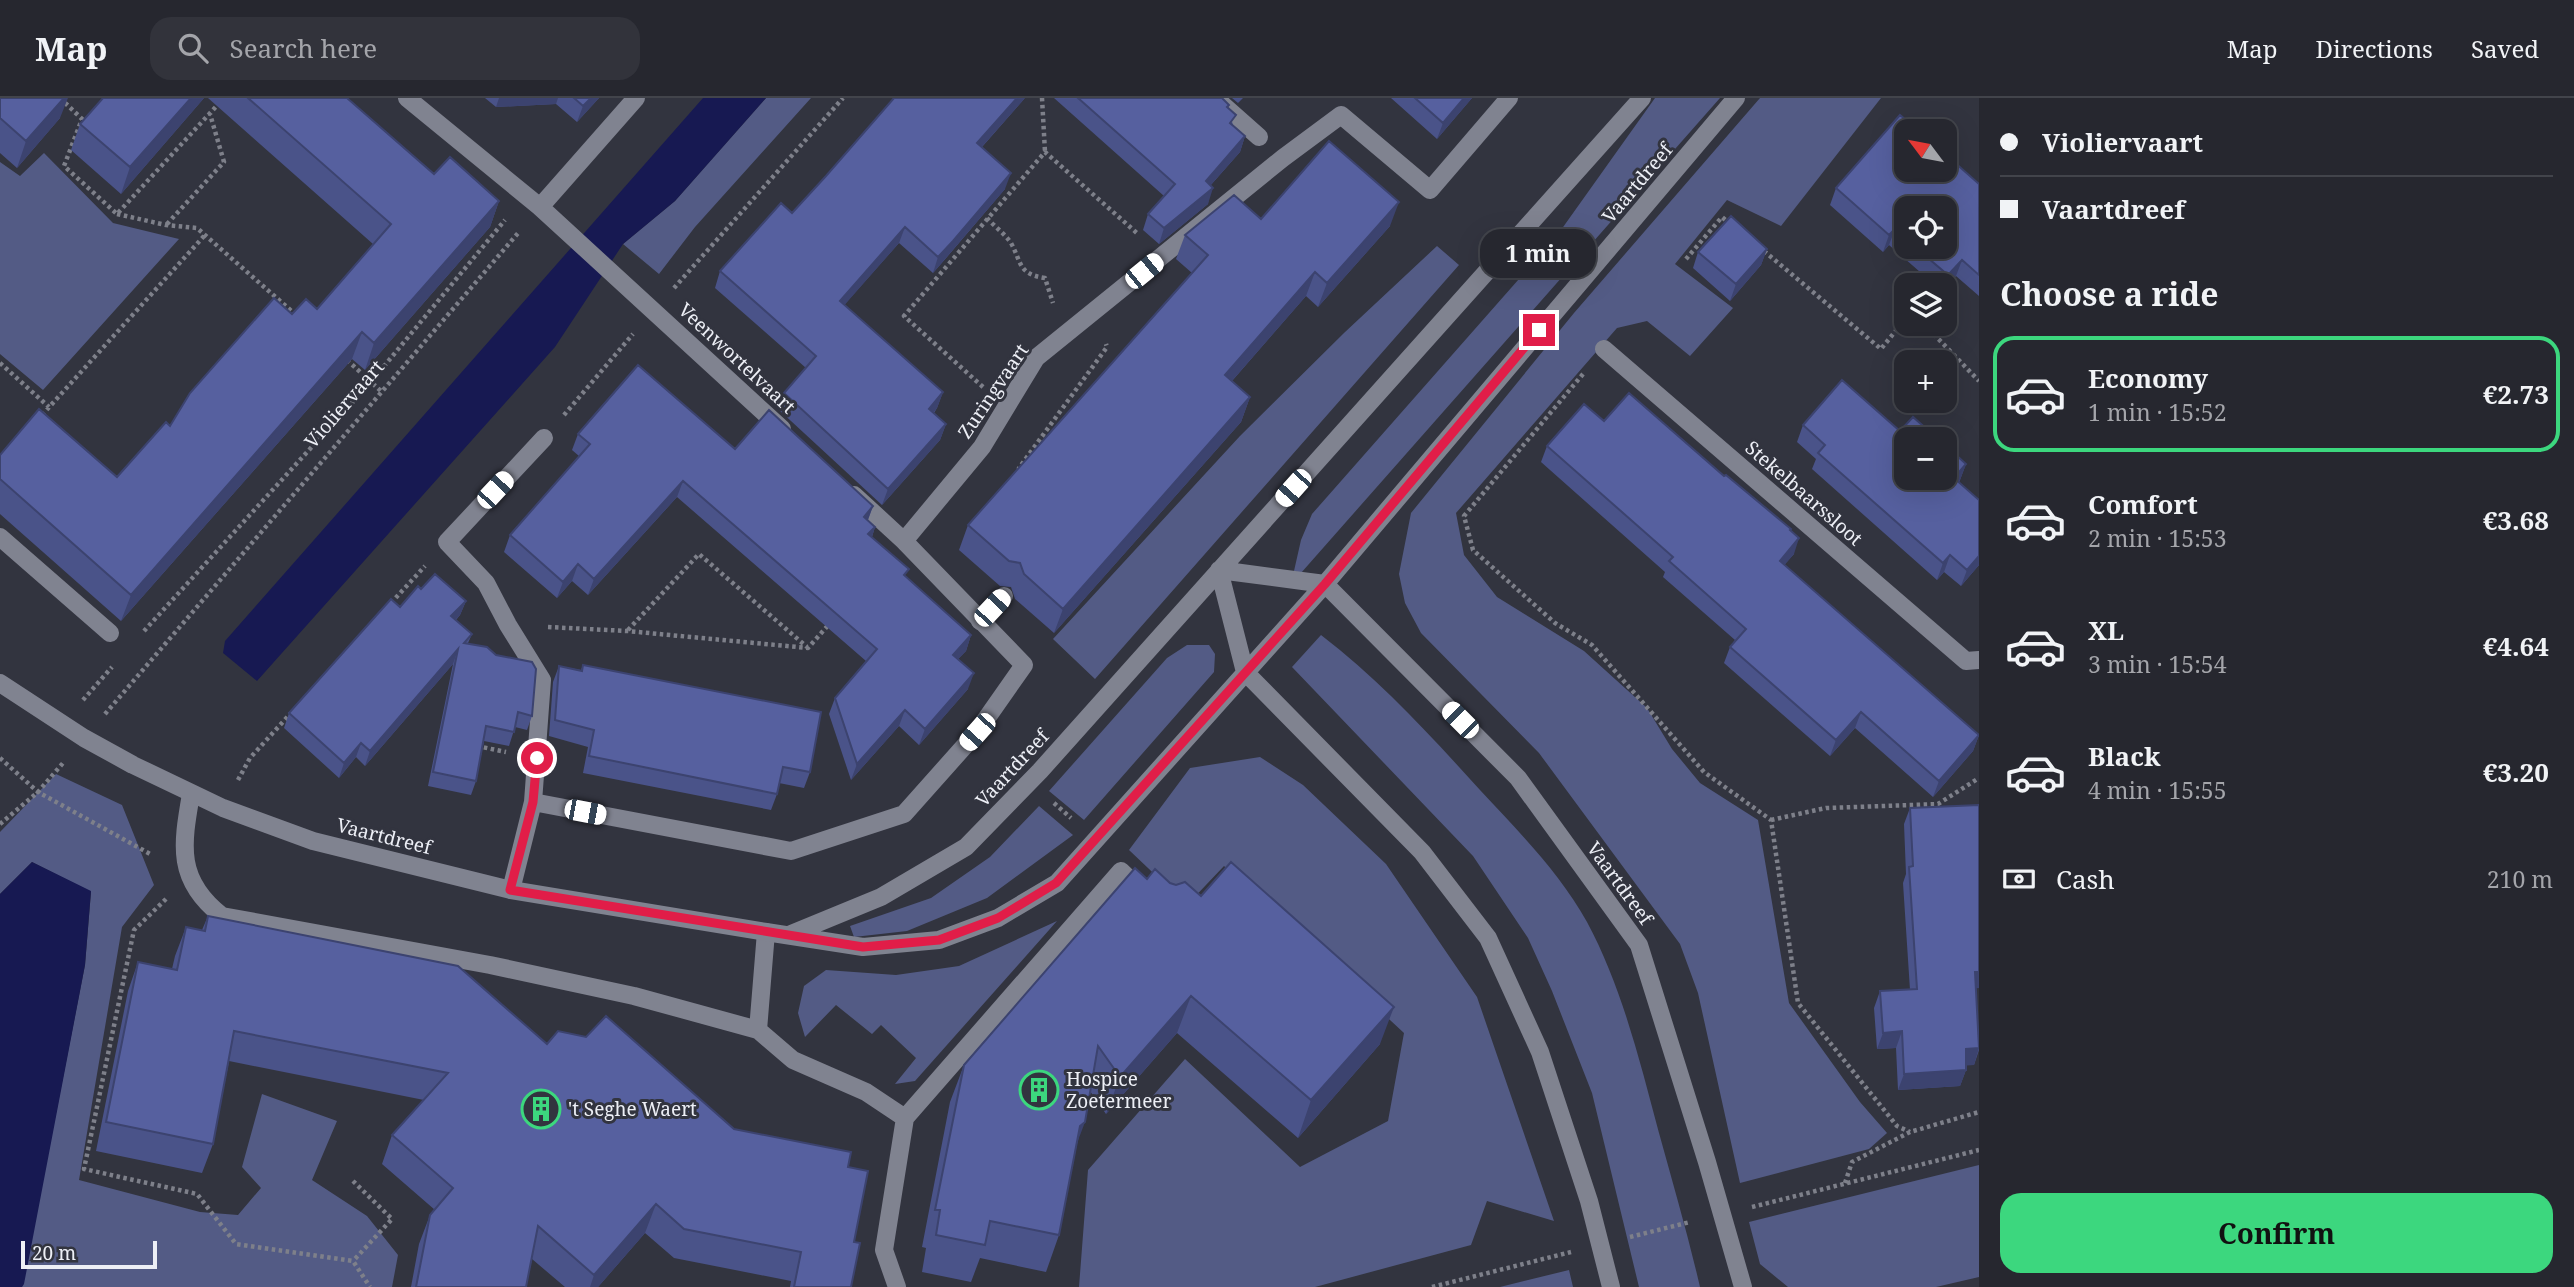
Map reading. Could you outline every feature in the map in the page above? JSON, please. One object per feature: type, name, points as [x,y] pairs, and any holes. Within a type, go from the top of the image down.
[{"type":"street","name":"Veenwortelvaart","points":[[407,98],[556,222],[794,440]]},
{"type":"street","points":[[532,202],[636,98]]},
{"type":"street","points":[[1214,98],[1259,137]]},
{"type":"street","name":"Zuringvaart","points":[[904,541],[982,447],[1036,358],[1283,158],[1341,115],[1430,190],[1509,98]]},
{"type":"street","name":"Vaartdreef","points":[[791,934],[881,897],[966,846],[1040,771],[1642,98]]},
{"type":"street","name":"Vaartdreef","points":[[0,683],[84,738],[133,765],[223,808],[313,841],[510,890],[766,932],[863,947],[939,940],[998,918],[1056,883],[1325,584],[1736,98]]},
{"type":"street","name":"Stekelbaarssloot","points":[[1604,349],[1966,661],[1979,660]]},
{"type":"street","points":[[510,890],[533,802],[542,680],[486,583],[447,542],[544,438]]},
{"type":"street","points":[[533,802],[791,851],[904,814],[977,732],[1024,665],[904,541],[844,486]]},
{"type":"street","points":[[0,537],[110,633]]},
{"type":"street","points":[[1325,584],[1219,570],[1245,672],[1422,852],[1488,938],[1540,1052],[1589,1201],[1611,1287]]},
{"type":"street","name":"Vaartdreef","points":[[1325,584],[1518,778],[1639,945],[1742,1281]]},
{"type":"street","points":[[980,621],[1004,596]]},
{"type":"street","points":[[191,794],[186,825],[185,859],[189,876],[205,902],[222,916],[556,979],[635,996],[758,1030],[793,1060],[866,1092],[905,1118]]},
{"type":"street","points":[[897,1287],[884,1250],[905,1118],[1121,871],[1155,903]]},
{"type":"street","points":[[758,1030],[766,932]]},
{"type":"path","points":[[60,98],[82,119],[64,166],[117,214],[166,225],[197,228],[298,317]]},
{"type":"path","points":[[117,214],[224,98]]},
{"type":"path","points":[[544,438],[843,98]]},
{"type":"path","points":[[1006,408],[904,316],[1045,152],[1042,98]]},
{"type":"path","points":[[166,225],[224,162],[210,113]]},
{"type":"path","points":[[1045,152],[1162,256]]},
{"type":"path","points":[[136,639],[532,202]]},
{"type":"path","name":"Violiervaart","points":[[0,824],[38,792],[382,392],[532,202]]},
{"type":"path","points":[[1686,260],[1721,217],[1731,225]]},
{"type":"path","points":[[987,218],[1010,242],[1020,267],[1032,276],[1045,278],[1052,302],[1078,324]]},
{"type":"path","points":[[41,416],[205,234]]},
{"type":"path","points":[[1761,249],[1881,349],[1894,333]]},
{"type":"path","points":[[1936,336],[1979,381]]},
{"type":"path","points":[[1028,476],[1019,468],[1107,347],[1105,340],[1097,345]]},
{"type":"path","points":[[1604,349],[1464,516],[1473,550],[1555,623],[1592,645],[1704,772],[1771,820],[1798,1003],[1897,1126],[1910,1132]]},
{"type":"path","points":[[340,354],[382,392]]},
{"type":"path","points":[[0,363],[49,407]]},
{"type":"path","points":[[391,603],[447,542]]},
{"type":"path","points":[[627,631],[699,554],[808,648]]},
{"type":"path","points":[[808,648],[834,619]]},
{"type":"path","points":[[508,625],[627,631],[808,648]]},
{"type":"path","points":[[62,724],[120,658]]},
{"type":"path","points":[[223,808],[250,758],[297,706]]},
{"type":"path","points":[[475,746],[537,758]]},
{"type":"path","points":[[0,758],[38,792],[189,876],[134,930],[84,1169],[197,1194],[236,1244],[353,1261],[370,1287]]},
{"type":"path","points":[[1771,820],[1826,808],[1938,804],[1979,778]]},
{"type":"path","points":[[1845,1184],[1852,1162],[1910,1132],[1979,1112]]},
{"type":"path","points":[[352,1181],[392,1219],[353,1261]]},
{"type":"shaded area","points":[[703,98],[766,98],[675,201],[623,244],[555,347],[257,681],[223,653],[225,641]]},
{"type":"shaded area","points":[[766,98],[811,98],[695,227],[659,274],[623,244],[675,201]]},
{"type":"shaded area","points":[[1655,98],[1720,98],[1301,573],[1294,571],[1301,540],[1312,514],[1556,237]]},
{"type":"shaded area","points":[[1760,98],[1881,98],[1781,226],[1727,200],[1675,264],[1733,308],[1690,356],[1647,321],[1617,328],[1456,513],[1464,555],[1497,597],[1584,651],[1647,708],[1672,749],[1700,783],[1758,820],[1789,1003],[1860,1102],[1887,1133],[1869,1149],[1740,1183],[1698,993],[1680,944],[1539,753],[1421,633],[1405,603],[1399,574],[1411,513],[1574,313]]},
{"type":"shaded area","points":[[44,153],[113,223],[179,239],[43,390],[0,354],[0,162],[20,176]]},
{"type":"shaded area","points":[[1437,246],[1459,265],[1095,679],[1053,639],[1240,436]]},
{"type":"shaded area","points":[[1321,635],[1384,690],[1442,749],[1538,853],[1587,922],[1610,972],[1629,1025],[1700,1287],[1639,1287],[1592,1093],[1528,938],[1473,856],[1292,667]]},
{"type":"shaded area","points":[[1187,645],[1209,645],[1215,654],[1214,672],[1084,820],[1049,791],[1167,658]]},
{"type":"shaded area","points":[[1260,757],[1303,785],[1386,864],[1477,997],[1554,1221],[1487,1201],[1471,1245],[1315,1287],[1079,1287],[1088,1170],[1185,1059],[1300,1167],[1388,1121],[1404,1033],[1224,866],[1187,905],[1129,850],[1190,768]]},
{"type":"shaded area","points":[[56,774],[122,805],[154,885],[122,927],[79,1180],[200,1212],[238,1215],[261,1188],[242,1167],[262,1094],[337,1121],[312,1180],[367,1216],[398,1255],[392,1287],[22,1287],[85,965],[91,892],[32,862],[0,894],[0,832]]},
{"type":"shaded area","points":[[1039,806],[1073,835],[987,898],[907,931],[854,937],[850,926],[931,898],[990,857]]},
{"type":"shaded area","points":[[32,862],[91,891],[85,965],[24,1284],[22,1287],[0,1287],[0,894]]},
{"type":"shaded area","points":[[1057,921],[915,1081],[895,1084],[916,1058],[881,1025],[872,1034],[836,1005],[805,1037],[798,1013],[804,986],[826,970],[896,975],[959,966]]},
{"type":"shaded area","points":[[1979,1165],[1979,1277],[1936,1287],[1788,1287],[1760,1264],[1749,1222]]},
{"type":"shaded area","points":[[1569,1270],[1573,1287],[1500,1287]]},
{"type":"building","points":[[0,98],[64,98],[26,141],[0,118]]},
{"type":"building","points":[[103,98],[191,98],[130,167],[80,124]]},
{"type":"building","points":[[248,98],[347,98],[434,174],[450,157],[499,201],[374,343],[362,332],[131,595],[0,479],[0,455],[39,409],[117,477],[166,422],[170,426],[190,393],[274,298],[292,314],[306,299],[317,309],[391,224]]},
{"type":"building","points":[[574,98],[591,98],[583,106]]},
{"type":"building","points":[[894,98],[1017,98],[977,143],[1011,173],[953,241],[938,257],[905,227],[840,301],[943,392],[929,409],[946,424],[888,489],[784,393],[816,356],[720,271],[781,203],[792,213]]},
{"type":"building","points":[[1078,98],[1222,98],[1236,115],[1230,123],[1245,136],[1206,181],[1213,188],[1164,228],[1148,214],[1175,184]]},
{"type":"building","points":[[1415,98],[1464,98],[1443,123]]},
{"type":"building","points":[[1894,122],[1894,182],[1957,182],[1957,165],[1979,184],[1979,275],[1962,260],[1950,273],[1946,273],[1929,259],[1957,259],[1957,196],[1894,196],[1894,230],[1889,235],[1836,188]]},
{"type":"building","points":[[1329,141],[1399,202],[1327,283],[1315,272],[1225,375],[1250,397],[1063,609],[1024,574],[1020,563],[1009,561],[968,525],[1208,255],[1185,235],[1234,195],[1261,219]]},
{"type":"building","points":[[1731,216],[1767,249],[1736,284],[1698,252]]},
{"type":"building","points":[[638,365],[735,449],[769,410],[873,506],[864,517],[875,527],[868,534],[909,569],[904,575],[971,635],[953,655],[974,673],[925,729],[905,710],[857,764],[835,698],[877,649],[683,481],[594,579],[578,564],[563,582],[510,535],[590,444],[578,434]]},
{"type":"building","points":[[1842,380],[1895,427],[1894,490],[1957,490],[1957,481],[1979,500],[1979,556],[1967,570],[1950,555],[1943,563],[1818,453],[1825,445],[1803,425]]},
{"type":"building","points":[[1629,393],[1724,476],[1791,529],[1799,538],[1780,561],[1979,735],[1939,781],[1861,712],[1836,740],[1730,647],[1746,629],[1669,561],[1673,557],[1547,446],[1584,404],[1604,421]]},
{"type":"building","points":[[1913,417],[1924,427],[1904,427]]},
{"type":"building","points":[[1957,456],[1966,464],[1957,474]]},
{"type":"building","points":[[435,574],[466,601],[451,616],[472,634],[464,643],[487,647],[496,655],[532,662],[536,669],[532,716],[518,712],[514,732],[486,726],[476,781],[433,772],[458,649],[370,751],[361,743],[344,763],[289,713],[391,599],[400,607],[418,586],[421,589]]},
{"type":"building","points":[[583,665],[821,712],[810,772],[783,767],[777,794],[589,756],[594,730],[555,720],[559,666],[582,671]]},
{"type":"building","points":[[1979,805],[1979,972],[1975,972],[1979,1048],[1966,1049],[1966,1070],[1904,1074],[1902,1031],[1883,1033],[1880,991],[1917,989],[1909,867],[1913,866],[1910,808]]},
{"type":"building","name":"Hospice Zoetermeer","points":[[1231,862],[1394,1007],[1311,1100],[1191,996],[1120,1077],[1098,1046],[1085,1122],[1080,1126],[1059,1235],[990,1221],[985,1245],[936,1235],[940,1210],[935,1210],[964,1065],[1135,868],[1147,879],[1155,869],[1170,883],[1176,885],[1185,882],[1201,896]]},
{"type":"building","name":"'t Seghe Waert","points":[[208,916],[458,966],[547,1044],[558,1031],[586,1037],[606,1016],[734,1129],[851,1152],[848,1167],[868,1171],[854,1242],[860,1243],[851,1287],[794,1287],[801,1252],[684,1229],[656,1204],[594,1275],[538,1226],[526,1287],[416,1287],[430,1215],[453,1188],[392,1135],[448,1073],[234,1031],[213,1144],[106,1122],[138,962],[177,970],[186,927],[205,931]]},
{"type":"place","name":"Hospice Zoetermeer","points":[[1039,1090]]},
{"type":"place","name":"'t Seghe Waert","points":[[541,1109]]},
{"type":"route","points":[[537,758],[533,802],[510,890],[863,947],[939,940],[998,918],[1056,883],[1325,584],[1539,330]]}]
